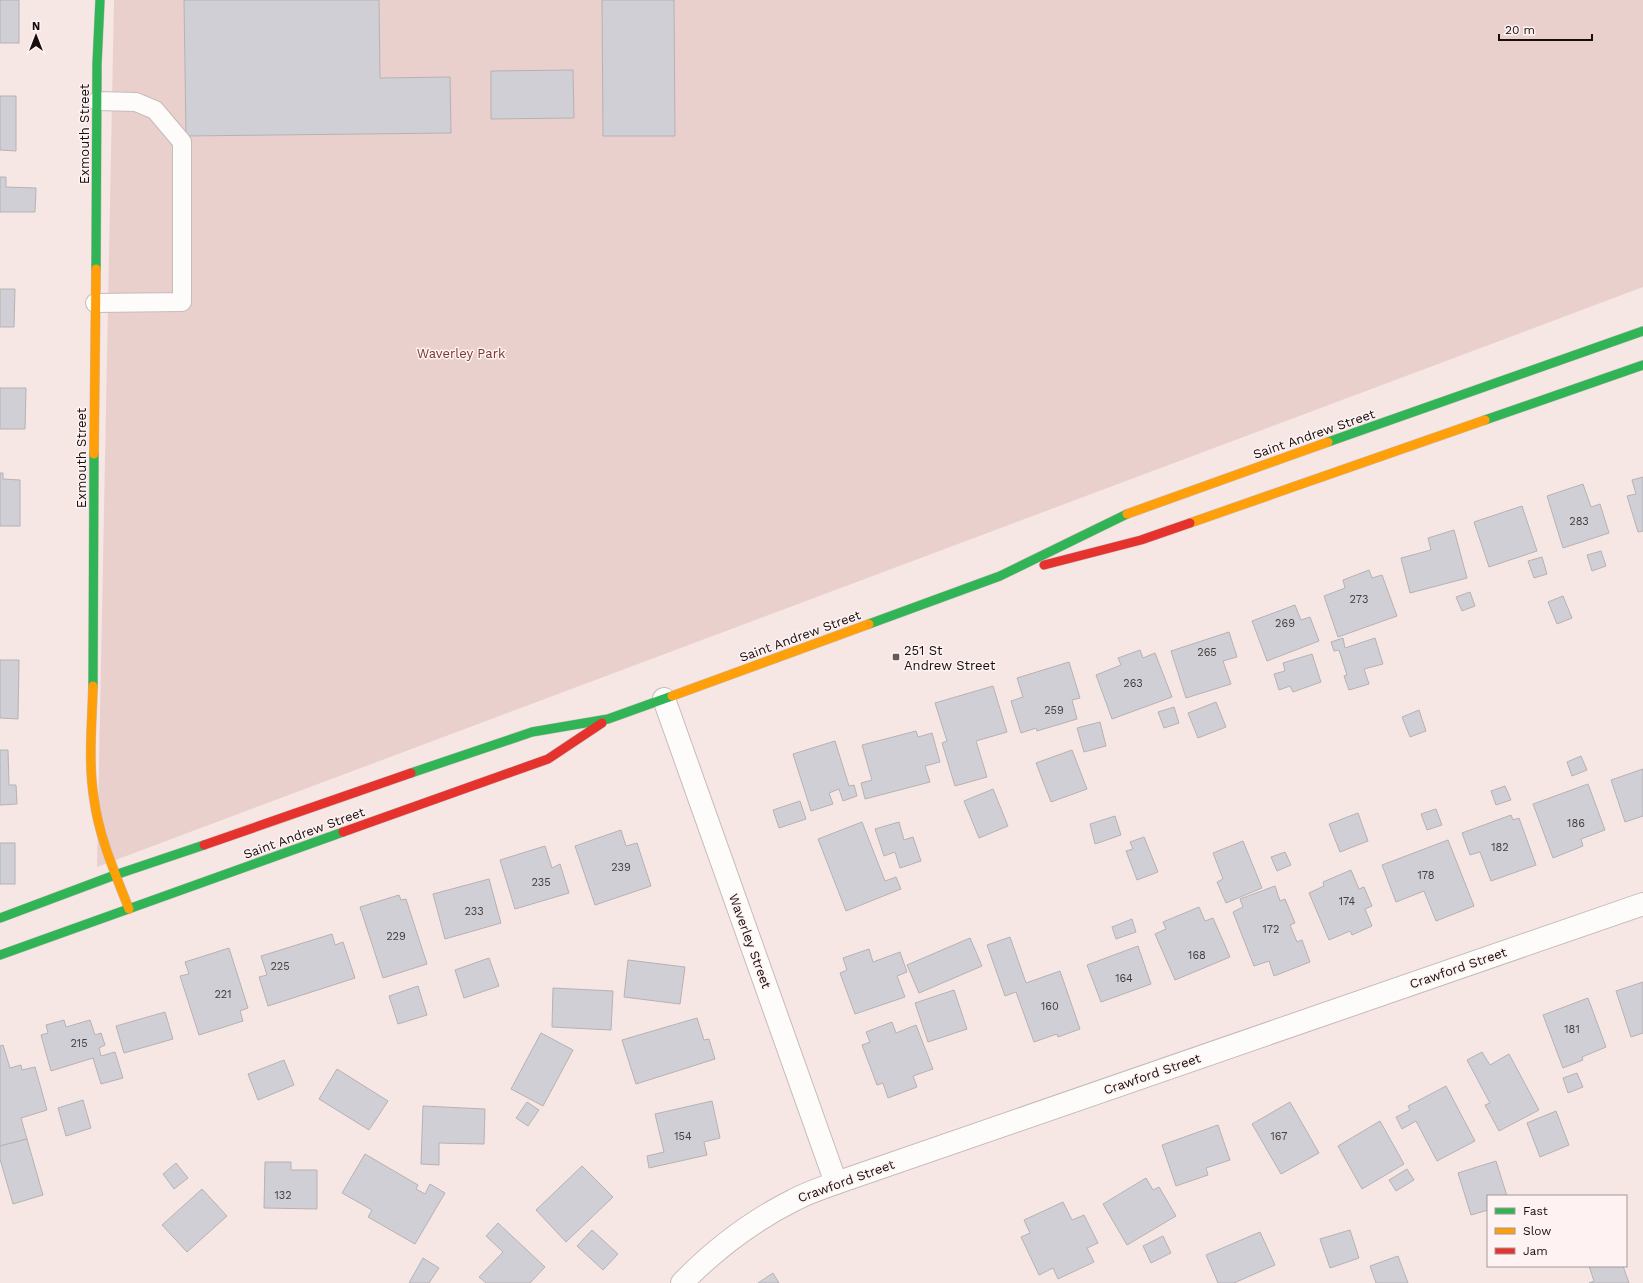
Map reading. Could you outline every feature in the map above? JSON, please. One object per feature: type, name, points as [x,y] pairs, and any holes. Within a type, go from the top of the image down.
[{"type":"street","name":"Exmouth Street","points":[[100,0],[97,101],[92,782],[96,818],[104,845],[129,909]]},
{"type":"street","name":"Saint Andrew Street","points":[[0,918],[116,875],[532,732],[608,719],[664,700],[1000,576],[1129,513],[1643,332]]},
{"type":"street","name":"Saint Andrew Street","points":[[1000,576],[1141,540],[1643,364]]},
{"type":"street","name":"Waverley Street","points":[[664,700],[836,1183]]},
{"type":"street","name":"Saint Andrew Street","points":[[0,955],[548,760],[608,719]]},
{"type":"street","name":"Crawford Street","points":[[682,1283],[728,1240],[758,1219],[795,1199],[836,1183],[1643,904]]},
{"type":"lane","points":[[95,303],[182,302],[182,142],[155,110],[136,102],[97,101]]},
{"type":"green space","name":"Waverley Park","points":[[114,0],[1643,0],[1643,287],[97,867]]},
{"type":"building","points":[[0,0],[19,0],[19,43],[0,43]]},
{"type":"building","points":[[184,0],[379,0],[380,78],[450,77],[451,133],[186,136]]},
{"type":"building","points":[[602,0],[674,0],[675,136],[603,136]]},
{"type":"building","points":[[573,70],[574,118],[491,119],[491,71]]},
{"type":"building","points":[[0,96],[16,96],[16,151],[0,150]]},
{"type":"building","points":[[0,177],[6,177],[6,187],[36,188],[35,212],[0,212]]},
{"type":"building","points":[[0,289],[15,289],[14,327],[0,327]]},
{"type":"building","points":[[0,388],[26,388],[25,429],[0,429]]},
{"type":"building","points":[[0,473],[3,473],[3,479],[20,480],[20,526],[0,526]]},
{"type":"building","points":[[1643,477],[1643,531],[1638,532],[1627,496],[1636,494],[1632,480]]},
{"type":"building","points":[[1583,484],[1591,507],[1600,504],[1609,533],[1563,548],[1547,496]]},
{"type":"building","points":[[1522,506],[1537,551],[1489,567],[1474,522]]},
{"type":"building","points":[[1454,530],[1467,578],[1410,593],[1401,558],[1431,550],[1428,538]]},
{"type":"building","points":[[1601,551],[1606,566],[1592,571],[1587,555]]},
{"type":"building","points":[[1542,557],[1547,574],[1534,578],[1528,561]]},
{"type":"building","points":[[1369,570],[1372,578],[1382,575],[1397,616],[1338,637],[1324,596],[1345,588],[1343,580]]},
{"type":"building","points":[[1470,592],[1475,606],[1462,611],[1456,597]]},
{"type":"building","points":[[1563,596],[1572,618],[1557,624],[1548,602]]},
{"type":"building","points":[[1295,605],[1301,620],[1310,617],[1319,641],[1267,661],[1252,621]]},
{"type":"building","points":[[1229,632],[1237,657],[1223,661],[1231,684],[1186,698],[1171,651]]},
{"type":"building","points":[[1343,638],[1345,648],[1375,638],[1383,664],[1364,669],[1369,684],[1349,690],[1344,676],[1347,675],[1339,650],[1334,651],[1331,642]]},
{"type":"building","points":[[1140,650],[1143,658],[1155,653],[1172,697],[1112,719],[1096,675],[1121,665],[1118,658]]},
{"type":"building","points":[[1312,654],[1321,682],[1293,692],[1290,686],[1279,690],[1274,674],[1285,671],[1283,663]]},
{"type":"building","points":[[0,660],[19,660],[18,719],[0,718]]},
{"type":"building","points":[[1069,662],[1080,698],[1072,700],[1077,719],[1037,731],[1036,728],[1021,733],[1011,701],[1023,697],[1017,678]]},
{"type":"building","points":[[993,686],[1007,732],[976,741],[987,777],[955,786],[942,743],[947,741],[935,703]]},
{"type":"building","points":[[1216,702],[1226,727],[1198,738],[1188,713]]},
{"type":"building","points":[[1174,707],[1179,723],[1164,728],[1158,712]]},
{"type":"building","points":[[1419,710],[1426,731],[1410,737],[1402,717]]},
{"type":"building","points":[[1100,722],[1106,746],[1084,752],[1077,728]]},
{"type":"building","points":[[916,731],[918,737],[932,733],[940,762],[925,766],[930,782],[865,799],[861,783],[872,780],[862,745]]},
{"type":"building","points":[[835,741],[849,786],[854,785],[857,796],[843,801],[839,789],[829,793],[833,804],[811,811],[793,754]]},
{"type":"building","points":[[0,750],[8,750],[9,785],[16,785],[17,804],[0,805]]},
{"type":"building","points":[[1072,750],[1087,789],[1051,802],[1036,763]]},
{"type":"building","points":[[1581,756],[1587,770],[1572,776],[1567,762]]},
{"type":"building","points":[[1643,769],[1643,816],[1625,822],[1611,780]]},
{"type":"building","points":[[1588,784],[1605,830],[1581,839],[1583,846],[1553,858],[1533,804]]},
{"type":"building","points":[[1505,786],[1511,800],[1496,805],[1491,791]]},
{"type":"building","points":[[993,789],[1008,826],[979,838],[964,801]]},
{"type":"building","points":[[800,801],[806,819],[779,828],[773,810]]},
{"type":"building","points":[[1436,809],[1442,825],[1427,830],[1421,814]]},
{"type":"building","points":[[1358,813],[1368,841],[1340,852],[1329,824]]},
{"type":"building","points":[[1511,815],[1513,820],[1519,818],[1536,865],[1491,881],[1480,852],[1470,855],[1462,833]]},
{"type":"building","points":[[1115,816],[1121,835],[1095,844],[1090,824]]},
{"type":"building","points":[[862,822],[885,881],[896,877],[901,889],[846,911],[818,839]]},
{"type":"building","points":[[899,822],[904,840],[913,837],[921,861],[900,868],[895,852],[884,856],[875,829]]},
{"type":"building","points":[[621,830],[626,846],[637,843],[651,886],[595,905],[575,846]]},
{"type":"building","points":[[1144,837],[1158,872],[1137,880],[1126,851],[1133,849],[1130,842]]},
{"type":"building","points":[[1448,840],[1474,906],[1436,921],[1424,891],[1396,902],[1382,865]]},
{"type":"building","points":[[1243,841],[1262,888],[1226,903],[1217,882],[1223,879],[1213,853]]},
{"type":"building","points":[[0,843],[15,843],[15,884],[0,884]]},
{"type":"building","points":[[545,846],[552,868],[560,864],[569,893],[515,909],[500,860]]},
{"type":"building","points":[[1285,852],[1291,865],[1277,871],[1271,857]]},
{"type":"building","points":[[1351,870],[1359,889],[1364,887],[1372,906],[1365,909],[1372,926],[1352,935],[1350,931],[1329,940],[1309,893],[1324,886],[1323,882]]},
{"type":"building","points":[[489,879],[501,923],[445,939],[433,894]]},
{"type":"building","points":[[1275,886],[1280,901],[1285,899],[1295,923],[1290,925],[1297,942],[1302,940],[1310,962],[1274,976],[1269,961],[1254,966],[1233,912],[1243,907],[1240,899]]},
{"type":"building","points":[[399,895],[401,900],[406,899],[427,964],[383,978],[360,907]]},
{"type":"building","points":[[1199,907],[1205,921],[1213,918],[1230,957],[1175,980],[1155,934],[1166,929],[1163,922]]},
{"type":"building","points":[[1132,919],[1136,932],[1116,939],[1112,927]]},
{"type":"building","points":[[332,934],[335,945],[343,942],[355,978],[268,1006],[259,977],[267,975],[261,956]]},
{"type":"building","points":[[1010,937],[1026,983],[1060,971],[1080,1029],[1058,1037],[1057,1034],[1034,1042],[1016,992],[1005,996],[987,945]]},
{"type":"building","points":[[970,938],[982,966],[919,993],[907,965]]},
{"type":"building","points":[[1138,946],[1151,984],[1101,1002],[1087,965]]},
{"type":"building","points":[[229,948],[248,1008],[240,1011],[243,1021],[199,1035],[180,976],[189,974],[185,962]]},
{"type":"building","points":[[869,949],[873,962],[900,952],[907,972],[897,976],[905,997],[855,1014],[840,973],[847,970],[843,958]]},
{"type":"building","points":[[489,958],[499,986],[464,998],[455,970]]},
{"type":"building","points":[[628,960],[685,967],[680,1004],[624,997]]},
{"type":"building","points":[[1643,982],[1643,1033],[1631,1037],[1616,991]]},
{"type":"building","points":[[418,986],[427,1015],[398,1024],[389,996]]},
{"type":"building","points":[[553,988],[613,991],[611,1030],[552,1027]]},
{"type":"building","points":[[954,990],[967,1029],[928,1042],[915,1003]]},
{"type":"building","points":[[1588,998],[1606,1047],[1582,1057],[1583,1060],[1563,1068],[1543,1015]]},
{"type":"building","points":[[165,1012],[173,1039],[124,1053],[116,1026]]},
{"type":"building","points":[[697,1018],[704,1040],[709,1039],[715,1059],[636,1084],[622,1040]]},
{"type":"building","points":[[64,1020],[66,1027],[90,1020],[95,1035],[101,1033],[105,1045],[99,1048],[101,1056],[115,1052],[123,1078],[101,1084],[93,1058],[51,1071],[41,1035],[48,1033],[46,1025]]},
{"type":"building","points":[[892,1022],[896,1033],[916,1025],[933,1069],[913,1076],[917,1087],[888,1098],[883,1083],[877,1085],[862,1045],[870,1042],[866,1032]]},
{"type":"building","points":[[541,1033],[573,1050],[543,1106],[511,1089]]},
{"type":"building","points":[[3,1045],[10,1068],[21,1065],[22,1070],[35,1067],[47,1110],[21,1118],[27,1139],[0,1146],[0,1046]]},
{"type":"building","points":[[1482,1052],[1490,1065],[1509,1054],[1539,1110],[1499,1131],[1485,1105],[1490,1103],[1467,1060]]},
{"type":"building","points":[[284,1060],[294,1085],[258,1100],[248,1074]]},
{"type":"building","points":[[337,1069],[388,1101],[369,1130],[319,1099]]},
{"type":"building","points":[[1577,1073],[1583,1087],[1568,1093],[1563,1078]]},
{"type":"building","points":[[1446,1086],[1475,1141],[1437,1161],[1416,1121],[1402,1129],[1396,1117],[1410,1110],[1408,1106]]},
{"type":"building","points":[[83,1100],[91,1128],[66,1136],[58,1108]]},
{"type":"building","points":[[712,1101],[720,1138],[704,1142],[707,1155],[649,1168],[647,1156],[664,1152],[655,1114]]},
{"type":"building","points":[[527,1102],[539,1110],[528,1126],[516,1118]]},
{"type":"building","points":[[1290,1102],[1319,1153],[1281,1174],[1252,1124]]},
{"type":"building","points":[[423,1106],[485,1109],[484,1144],[439,1143],[439,1165],[421,1164]]},
{"type":"building","points":[[1556,1111],[1569,1145],[1540,1157],[1527,1123]]},
{"type":"building","points":[[1380,1121],[1404,1164],[1362,1189],[1338,1146]]},
{"type":"building","points":[[1218,1125],[1230,1160],[1206,1168],[1208,1175],[1176,1186],[1162,1145]]},
{"type":"building","points":[[27,1139],[43,1195],[13,1204],[0,1159],[0,1146]]},
{"type":"building","points":[[365,1154],[418,1185],[416,1189],[425,1194],[430,1184],[445,1193],[415,1244],[368,1217],[372,1210],[342,1193]]},
{"type":"building","points":[[1496,1161],[1507,1195],[1487,1195],[1487,1210],[1471,1215],[1458,1173]]},
{"type":"building","points":[[265,1162],[291,1162],[291,1170],[317,1170],[317,1209],[264,1208]]},
{"type":"building","points":[[176,1163],[188,1178],[174,1189],[163,1174]]},
{"type":"building","points":[[582,1166],[613,1197],[566,1242],[536,1210]]},
{"type":"building","points":[[1407,1169],[1414,1180],[1396,1191],[1389,1180]]},
{"type":"building","points":[[1146,1178],[1153,1190],[1159,1187],[1176,1216],[1127,1245],[1103,1204]]},
{"type":"building","points":[[202,1189],[227,1216],[187,1252],[162,1225]]},
{"type":"building","points":[[1063,1202],[1072,1220],[1084,1215],[1098,1243],[1087,1248],[1094,1262],[1058,1279],[1053,1268],[1039,1275],[1021,1237],[1030,1233],[1024,1220]]},
{"type":"building","points":[[498,1223],[545,1267],[530,1283],[486,1283],[479,1277],[503,1252],[486,1236]]},
{"type":"building","points":[[592,1230],[618,1254],[603,1270],[577,1246]]},
{"type":"building","points":[[1350,1230],[1359,1258],[1330,1268],[1320,1239]]},
{"type":"building","points":[[1260,1232],[1275,1265],[1234,1283],[1218,1283],[1206,1255]]},
{"type":"building","points":[[1163,1236],[1171,1253],[1151,1263],[1143,1246]]},
{"type":"building","points":[[1398,1256],[1408,1283],[1376,1283],[1370,1266]]},
{"type":"building","points":[[423,1258],[439,1268],[429,1283],[409,1283]]},
{"type":"building","points":[[1589,1267],[1623,1267],[1629,1283],[1589,1283],[1594,1281]]},
{"type":"building","points":[[773,1273],[779,1283],[758,1283]]},
{"type":"traffic: fast","points":[[96,269],[97,64],[100,0]]},
{"type":"traffic: fast","points":[[1328,442],[1643,331]]},
{"type":"traffic: fast","points":[[1485,420],[1643,365]]},
{"type":"traffic: fast","points":[[93,686],[94,454]]},
{"type":"traffic: fast","points":[[869,624],[1000,576],[1127,514]]},
{"type":"traffic: fast","points":[[411,773],[532,732],[608,719],[672,696]]},
{"type":"traffic: fast","points":[[0,955],[343,832]]},
{"type":"traffic: fast","points":[[0,918],[115,875],[204,845]]},
{"type":"traffic: slow","points":[[94,454],[96,269]]},
{"type":"traffic: slow","points":[[1190,523],[1485,420]]},
{"type":"traffic: slow","points":[[1127,514],[1328,442]]},
{"type":"traffic: slow","points":[[672,696],[869,624]]},
{"type":"traffic: slow","points":[[93,686],[91,771],[96,813],[113,868],[129,909]]},
{"type":"traffic: jam","points":[[1044,565],[1141,540],[1190,523]]},
{"type":"traffic: jam","points":[[343,832],[548,759],[602,723]]},
{"type":"traffic: jam","points":[[204,845],[411,773]]},
{"type":"place","name":"251 St Andrew Street","points":[[896,657]]}]
